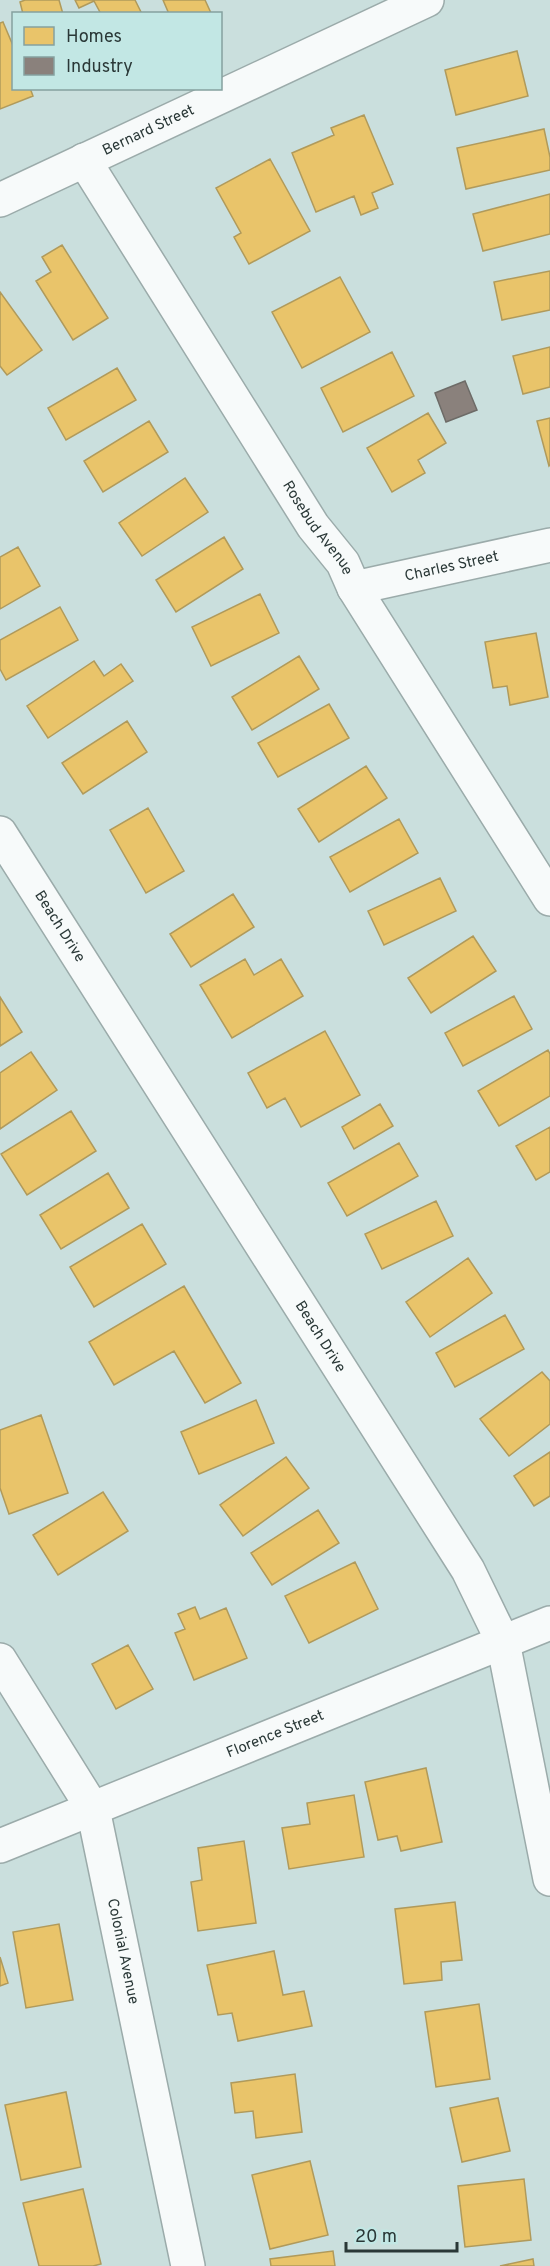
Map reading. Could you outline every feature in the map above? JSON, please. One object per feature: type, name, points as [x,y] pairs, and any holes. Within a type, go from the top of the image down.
[{"type":"street","name":"Bernard Street","points":[[0,200],[427,0]]},
{"type":"street","name":"Rosebud Avenue","points":[[84,160],[313,526],[343,563],[354,588],[550,899]]},
{"type":"street","name":"Charles Street","points":[[354,588],[550,545]]},
{"type":"street","name":"Beach Drive","points":[[0,833],[468,1570],[503,1642],[550,1879]]},
{"type":"street","name":"Florence Street","points":[[0,1846],[550,1623]]},
{"type":"street","name":"Colonial Avenue","points":[[0,1660],[93,1809],[188,2266]]},
{"type":"building: Homes","points":[[59,0],[62,12],[22,12],[20,2]]},
{"type":"building: Homes","points":[[75,0],[135,0],[141,12],[100,12],[94,1],[79,8]]},
{"type":"building: Homes","points":[[163,0],[205,0],[211,12],[168,12]]},
{"type":"building: Homes","points":[[3,22],[12,43],[12,90],[31,90],[33,96],[0,109],[0,23]]},
{"type":"building: Homes","points":[[517,51],[528,96],[456,115],[445,70]]},
{"type":"building: Homes","points":[[364,115],[393,184],[372,193],[378,208],[361,215],[354,196],[316,212],[292,153],[334,135],[331,128]]},
{"type":"building: Homes","points":[[544,129],[550,157],[550,170],[466,189],[457,148]]},
{"type":"building: Homes","points":[[270,159],[310,231],[249,264],[234,237],[241,233],[216,188]]},
{"type":"building: Homes","points":[[550,194],[550,234],[483,251],[473,214]]},
{"type":"building: Homes","points":[[62,245],[108,318],[73,340],[36,281],[51,272],[42,257]]},
{"type":"building: Homes","points":[[550,271],[550,310],[502,320],[494,282]]},
{"type":"building: Homes","points":[[340,277],[370,332],[302,368],[272,312]]},
{"type":"building: Homes","points":[[0,292],[42,350],[7,375],[0,366]]},
{"type":"building: Homes","points":[[550,347],[550,387],[523,394],[513,356]]},
{"type":"building: Homes","points":[[392,352],[414,396],[343,432],[321,388]]},
{"type":"building: Homes","points":[[117,368],[136,400],[66,440],[48,408]]},
{"type":"building: Homes","points":[[428,413],[446,443],[418,460],[425,473],[392,492],[367,448]]},
{"type":"building: Homes","points":[[550,418],[550,465],[549,466],[537,421]]},
{"type":"building: Homes","points":[[149,421],[168,452],[103,492],[84,461]]},
{"type":"building: Homes","points":[[185,478],[208,512],[142,556],[119,523]]},
{"type":"building: Homes","points":[[224,537],[243,569],[176,612],[156,580]]},
{"type":"building: Homes","points":[[18,547],[40,586],[0,609],[0,557]]},
{"type":"building: Homes","points":[[260,594],[279,633],[211,666],[192,627]]},
{"type":"building: Homes","points":[[60,607],[78,640],[6,680],[0,669],[0,640]]},
{"type":"building: Homes","points":[[536,633],[548,697],[510,705],[507,686],[493,688],[485,642]]},
{"type":"building: Homes","points":[[299,656],[319,689],[252,730],[232,697]]},
{"type":"building: Homes","points":[[94,661],[104,676],[121,664],[133,681],[48,738],[27,706]]},
{"type":"building: Homes","points":[[329,704],[349,738],[278,777],[258,743]]},
{"type":"building: Homes","points":[[127,721],[147,752],[83,794],[62,763]]},
{"type":"building: Homes","points":[[366,766],[387,798],[319,842],[298,809]]},
{"type":"building: Homes","points":[[148,808],[184,871],[146,893],[110,830]]},
{"type":"building: Homes","points":[[399,819],[418,853],[350,892],[330,857]]},
{"type":"building: Homes","points":[[440,878],[456,911],[384,945],[368,911]]},
{"type":"building: Homes","points":[[233,894],[254,927],[191,967],[170,934]]},
{"type":"building: Homes","points":[[473,936],[496,971],[431,1013],[408,978]]},
{"type":"building: Homes","points":[[245,959],[254,975],[281,959],[303,996],[232,1038],[200,985]]},
{"type":"building: Homes","points":[[514,996],[532,1029],[463,1066],[445,1033]]},
{"type":"building: Homes","points":[[0,997],[22,1032],[0,1046]]},
{"type":"building: Homes","points":[[325,1031],[360,1095],[301,1127],[285,1098],[267,1108],[248,1073]]},
{"type":"building: Homes","points":[[548,1050],[550,1054],[550,1096],[499,1126],[478,1091]]},
{"type":"building: Homes","points":[[31,1052],[57,1090],[0,1129],[0,1073]]},
{"type":"building: Homes","points":[[380,1104],[393,1126],[354,1149],[342,1127]]},
{"type":"building: Homes","points":[[71,1111],[96,1151],[27,1195],[1,1154]]},
{"type":"building: Homes","points":[[550,1127],[550,1172],[536,1180],[516,1146]]},
{"type":"building: Homes","points":[[399,1143],[418,1176],[347,1216],[328,1183]]},
{"type":"building: Homes","points":[[108,1173],[129,1208],[61,1249],[40,1215]]},
{"type":"building: Homes","points":[[436,1201],[453,1236],[382,1269],[365,1234]]},
{"type":"building: Homes","points":[[142,1224],[166,1264],[94,1307],[70,1267]]},
{"type":"building: Homes","points":[[468,1258],[492,1293],[430,1337],[406,1302]]},
{"type":"building: Homes","points":[[184,1286],[241,1383],[205,1403],[174,1351],[114,1385],[89,1342]]},
{"type":"building: Homes","points":[[505,1315],[524,1349],[455,1387],[436,1353]]},
{"type":"building: Homes","points":[[542,1372],[550,1381],[550,1424],[509,1456],[480,1419]]},
{"type":"building: Homes","points":[[256,1400],[274,1443],[199,1474],[181,1432]]},
{"type":"building: Homes","points":[[41,1415],[68,1493],[9,1514],[0,1488],[0,1430]]},
{"type":"building: Homes","points":[[550,1452],[550,1496],[534,1506],[514,1476]]},
{"type":"building: Homes","points":[[286,1457],[309,1488],[243,1536],[220,1505]]},
{"type":"building: Homes","points":[[103,1492],[128,1531],[58,1575],[33,1535]]},
{"type":"building: Homes","points":[[318,1510],[339,1543],[272,1585],[251,1553]]},
{"type":"building: Homes","points":[[355,1562],[378,1609],[309,1643],[285,1596]]},
{"type":"building: Homes","points":[[195,1607],[200,1619],[226,1608],[247,1658],[194,1680],[175,1633],[185,1629],[178,1614]]},
{"type":"building: Homes","points":[[128,1645],[153,1689],[116,1709],[92,1664]]},
{"type":"building: Homes","points":[[426,1768],[442,1842],[401,1851],[397,1836],[378,1840],[365,1782]]},
{"type":"building: Homes","points":[[354,1795],[364,1857],[289,1869],[282,1828],[310,1824],[307,1803]]},
{"type":"building: Homes","points":[[244,1841],[256,1923],[198,1931],[191,1882],[202,1880],[198,1848]]},
{"type":"building: Homes","points":[[455,1902],[462,1960],[441,1962],[442,1980],[404,1984],[395,1909]]},
{"type":"building: Homes","points":[[59,1924],[73,2000],[26,2008],[13,1932]]},
{"type":"building: Homes","points":[[274,1951],[283,1995],[304,1991],[312,2026],[238,2041],[232,2013],[218,2015],[207,1965]]},
{"type":"building: Homes","points":[[0,1957],[8,1983],[0,1986]]},
{"type":"building: Homes","points":[[479,2004],[490,2079],[436,2087],[425,2012]]},
{"type":"building: Homes","points":[[295,2074],[302,2132],[256,2138],[253,2111],[235,2113],[231,2083]]},
{"type":"building: Homes","points":[[66,2092],[81,2167],[21,2180],[5,2105]]},
{"type":"building: Homes","points":[[498,2098],[510,2151],[462,2162],[450,2108]]},
{"type":"building: Homes","points":[[310,2161],[328,2235],[270,2249],[252,2175]]},
{"type":"building: Homes","points":[[524,2179],[531,2240],[465,2247],[458,2186]]},
{"type":"building: Homes","points":[[83,2189],[101,2264],[39,2266],[23,2203]]},
{"type":"building: Homes","points":[[333,2251],[335,2266],[271,2266],[270,2259]]},
{"type":"building: Homes","points":[[533,2259],[534,2266],[500,2266]]},
{"type":"building: Industry","points":[[465,381],[477,410],[446,422],[435,393]]}]
